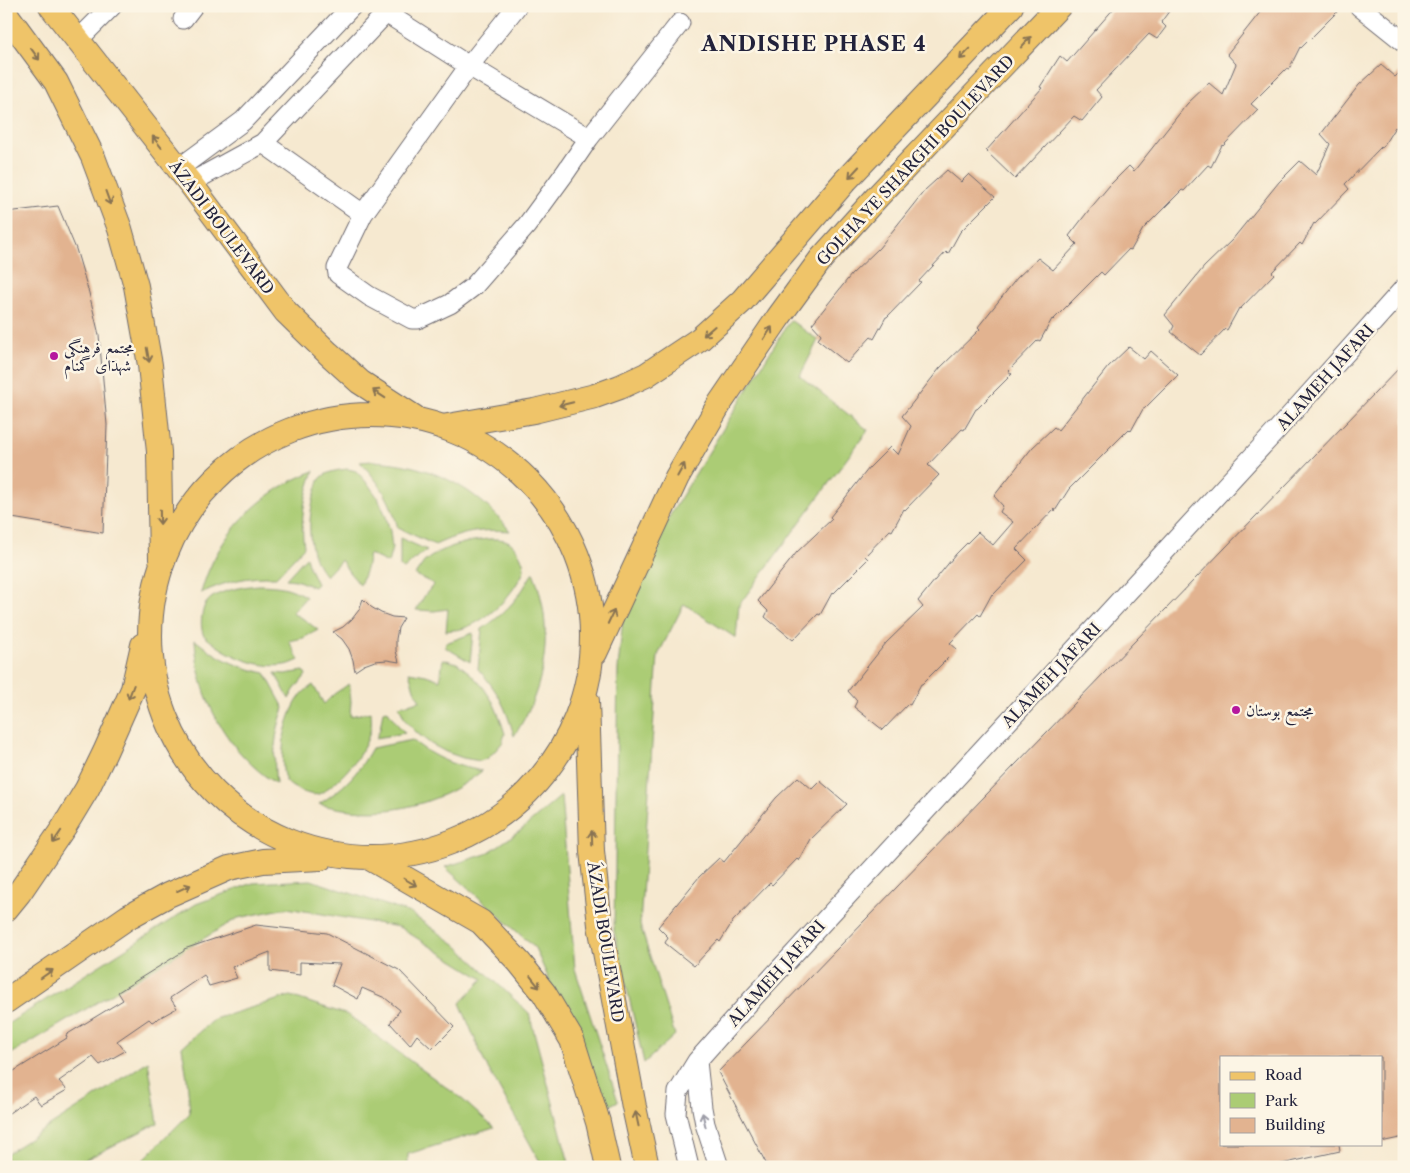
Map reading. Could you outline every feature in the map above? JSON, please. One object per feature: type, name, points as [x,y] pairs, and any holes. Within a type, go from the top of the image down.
[{"type":"main road","name":"َAZADI BOULEVARD","points":[[51,6],[184,176],[286,312],[360,382],[431,424]]},
{"type":"main road","name":"GOLHA YE SHARGHI BOULEVARD","points":[[431,424],[534,411],[595,396],[646,375],[700,339],[742,301],[845,181],[1011,6]]},
{"type":"main road","name":"GOLHA YE SHARGHI BOULEVARD","points":[[591,661],[678,477],[720,403],[778,318],[822,259],[878,196],[1059,6]]},
{"type":"main road","points":[[6,14],[56,82],[93,157],[120,229],[134,276],[150,365],[159,452],[161,566]]},
{"type":"main road","points":[[6,909],[19,894],[87,789],[133,689],[155,588],[169,544],[193,505],[208,487],[237,461],[262,444],[305,426],[350,416],[374,415],[397,417],[431,424],[470,439],[503,459],[521,473],[552,508],[574,548],[588,592],[592,631],[591,661],[587,684],[572,728],[548,768],[534,786],[511,807],[479,829],[458,839],[414,853],[391,857],[263,861],[229,868],[168,895],[128,917],[6,1001]]},
{"type":"main road","points":[[151,611],[150,657],[159,703],[177,745],[194,771],[220,799],[257,827],[278,838],[300,846],[322,852],[356,857],[481,922],[519,962],[544,993],[572,1040],[598,1122],[608,1167]]},
{"type":"main road","name":"َAZADI BOULEVARD","points":[[587,684],[592,851],[600,925],[647,1167]]},
{"type":"street","points":[[78,40],[112,6]]},
{"type":"street","points":[[184,176],[243,121],[352,6]]},
{"type":"street","points":[[517,6],[469,66],[364,214],[337,268],[338,274],[378,301],[412,320],[450,304],[474,286],[527,225],[589,138],[680,22]]},
{"type":"street","points":[[1359,6],[1404,42]]},
{"type":"street","points":[[184,176],[263,143],[388,10],[469,66],[589,138]]},
{"type":"street","points":[[263,143],[364,214]]},
{"type":"street","name":"ALAMEH JAFARI","points":[[689,1167],[676,1114],[678,1092],[697,1061],[761,989],[1276,431],[1404,288]]},
{"type":"street","points":[[697,1061],[705,1124],[720,1167]]},
{"type":"green space","points":[[790,320],[818,340],[800,376],[868,430],[739,605],[736,638],[684,604],[658,655],[640,925],[675,1035],[644,1063],[614,931],[618,669],[626,587]]},
{"type":"green space","points":[[373,461],[413,467],[449,480],[482,502],[510,531],[472,532],[435,545],[398,528],[384,492],[360,462]]},
{"type":"green space","points":[[348,469],[356,471],[378,498],[390,531],[392,548],[388,563],[369,554],[360,585],[341,560],[326,576],[319,567],[311,545],[312,505],[319,480],[331,472]]},
{"type":"green space","points":[[314,471],[304,508],[302,527],[304,547],[276,577],[256,577],[237,580],[201,593],[217,553],[242,519],[275,491]]},
{"type":"green space","points":[[400,538],[427,550],[404,569],[400,567]]},
{"type":"green space","points":[[489,539],[504,540],[511,543],[520,555],[524,565],[521,576],[502,603],[487,616],[470,626],[446,631],[448,609],[434,611],[416,610],[434,584],[415,575],[424,562],[439,552],[455,546]]},
{"type":"green space","points":[[306,557],[317,584],[314,587],[296,580],[286,579]]},
{"type":"green space","points":[[533,572],[544,614],[544,656],[534,697],[514,736],[501,700],[478,669],[482,629],[499,617],[512,604]]},
{"type":"green space","points":[[259,585],[284,587],[306,597],[292,613],[318,630],[303,638],[289,641],[299,660],[275,666],[256,663],[227,652],[203,634],[201,622],[203,611],[212,597],[232,590]]},
{"type":"green space","points":[[473,633],[470,662],[445,647],[446,643]]},
{"type":"green space","points":[[195,640],[228,661],[265,673],[284,708],[275,745],[276,784],[243,756],[218,722],[202,683],[197,662]]},
{"type":"green space","points":[[443,659],[457,663],[471,674],[493,702],[505,734],[502,743],[488,758],[480,761],[446,752],[431,744],[405,720],[399,706],[420,701],[409,672],[440,680]]},
{"type":"green space","points":[[304,671],[306,675],[289,699],[275,673],[285,674]]},
{"type":"green space","points":[[349,684],[350,716],[371,712],[369,736],[355,761],[328,788],[316,795],[303,792],[288,784],[283,770],[284,737],[292,710],[301,695],[313,685],[324,704],[334,694]]},
{"type":"green space","points":[[387,710],[405,733],[376,738],[380,729],[383,711]]},
{"type":"green space","points":[[412,740],[445,760],[482,771],[464,784],[445,794],[405,807],[362,811],[319,804],[350,780],[372,748]]},
{"type":"green space","points":[[561,796],[575,969],[618,1101],[605,1108],[535,948],[445,867],[486,854],[520,831]]},
{"type":"green space","points":[[311,880],[410,913],[455,944],[529,1013],[570,1167],[543,1167],[484,1061],[460,1003],[483,979],[399,927],[287,908],[238,918],[6,1057],[6,1025],[196,904],[253,883]]},
{"type":"green space","points":[[290,996],[348,1015],[462,1099],[494,1128],[408,1154],[408,1167],[136,1167],[190,1113],[182,1047],[214,1019]]},
{"type":"green space","points":[[148,1061],[158,1123],[71,1167],[6,1167],[6,1154]]},
{"type":"building","points":[[1116,6],[1173,6],[1161,22],[1166,27],[1157,39],[1149,34],[1096,90],[1102,97],[1082,121],[1074,116],[1015,179],[986,151],[1042,88],[1040,87],[1060,56],[1067,62]]},
{"type":"building","points":[[1265,6],[1343,6],[1300,47],[1289,69],[1287,68],[1251,104],[1258,110],[1222,145],[1211,167],[1208,165],[1184,191],[1182,190],[1143,229],[1131,250],[1129,249],[1104,275],[1101,272],[1052,319],[1040,341],[1038,340],[1008,371],[1012,374],[976,409],[964,430],[962,429],[928,465],[939,475],[904,509],[892,531],[890,530],[865,556],[868,559],[832,593],[820,615],[818,614],[793,640],[765,617],[768,611],[758,601],[797,552],[832,519],[830,517],[869,468],[890,447],[898,455],[911,426],[902,416],[940,368],[980,329],[978,327],[1017,278],[1038,258],[1053,270],[1077,244],[1069,236],[1089,210],[1129,166],[1134,171],[1187,104],[1209,83],[1223,95],[1236,64],[1227,54]]},
{"type":"building","points":[[1381,65],[1395,77],[1404,68],[1404,134],[1395,127],[1382,148],[1345,184],[1349,189],[1314,223],[1302,245],[1300,243],[1272,272],[1274,274],[1239,308],[1227,330],[1225,329],[1200,355],[1171,332],[1174,326],[1165,315],[1204,267],[1232,240],[1279,182],[1300,161],[1316,175],[1330,144],[1321,134],[1359,85]]},
{"type":"building","points":[[947,170],[961,182],[969,174],[995,197],[960,232],[948,254],[946,252],[919,281],[921,282],[886,317],[874,339],[871,337],[847,363],[818,340],[821,334],[812,324],[851,275],[879,248],[925,190]]},
{"type":"building","name":"مجتمع فرهنگی شهدای گمنام","points":[[58,206],[76,249],[99,335],[107,425],[103,533],[6,517],[6,212]]},
{"type":"building","points":[[1129,347],[1144,359],[1151,351],[1178,375],[1143,409],[1131,431],[1129,429],[1069,489],[1055,511],[1054,509],[1016,549],[1027,560],[992,594],[980,616],[978,614],[950,643],[957,649],[921,684],[910,705],[908,704],[883,730],[854,707],[857,701],[848,691],[886,643],[923,607],[918,601],[956,554],[978,532],[993,545],[1013,522],[1000,512],[1003,506],[994,496],[1032,448],[1054,427],[1058,430],[1108,367]]},
{"type":"building","name":"مجتمع بوستان","points":[[1404,363],[1404,1137],[1382,1142],[1382,1056],[1220,1056],[1220,1146],[1339,1146],[1340,1151],[1268,1167],[768,1167],[718,1072]]},
{"type":"building","points":[[363,599],[381,613],[392,617],[404,618],[398,628],[396,639],[396,651],[399,662],[375,661],[355,671],[349,649],[342,639],[333,632],[343,627],[352,619],[359,610]]},
{"type":"building","points":[[798,777],[812,789],[820,781],[847,804],[811,839],[799,861],[797,859],[772,885],[770,883],[733,921],[720,942],[718,940],[694,966],[665,943],[668,937],[658,927],[699,877],[719,858],[724,862],[776,798]]},
{"type":"building","points":[[256,925],[327,933],[399,970],[454,1027],[432,1049],[417,1035],[410,1045],[390,1023],[400,1010],[385,998],[362,988],[358,999],[332,985],[340,964],[300,962],[300,975],[270,971],[270,952],[232,967],[237,978],[209,986],[204,975],[170,998],[177,1008],[152,1022],[149,1019],[117,1041],[125,1051],[100,1065],[93,1057],[59,1081],[67,1090],[41,1105],[34,1096],[6,1115],[6,1076],[67,1038],[66,1035],[123,1000],[118,992],[184,951],[184,949]]},
{"type":"waterway","points":[[1394,1167],[1404,1165]]},
{"type":"place","name":"مجتمع فرهنگی شهدای گمنام","points":[[54,356]]},
{"type":"place","name":"مجتمع بوستان","points":[[1236,710]]},
{"type":"district","name":"ANDISHE PHASE 4","points":[[814,43]]}]
